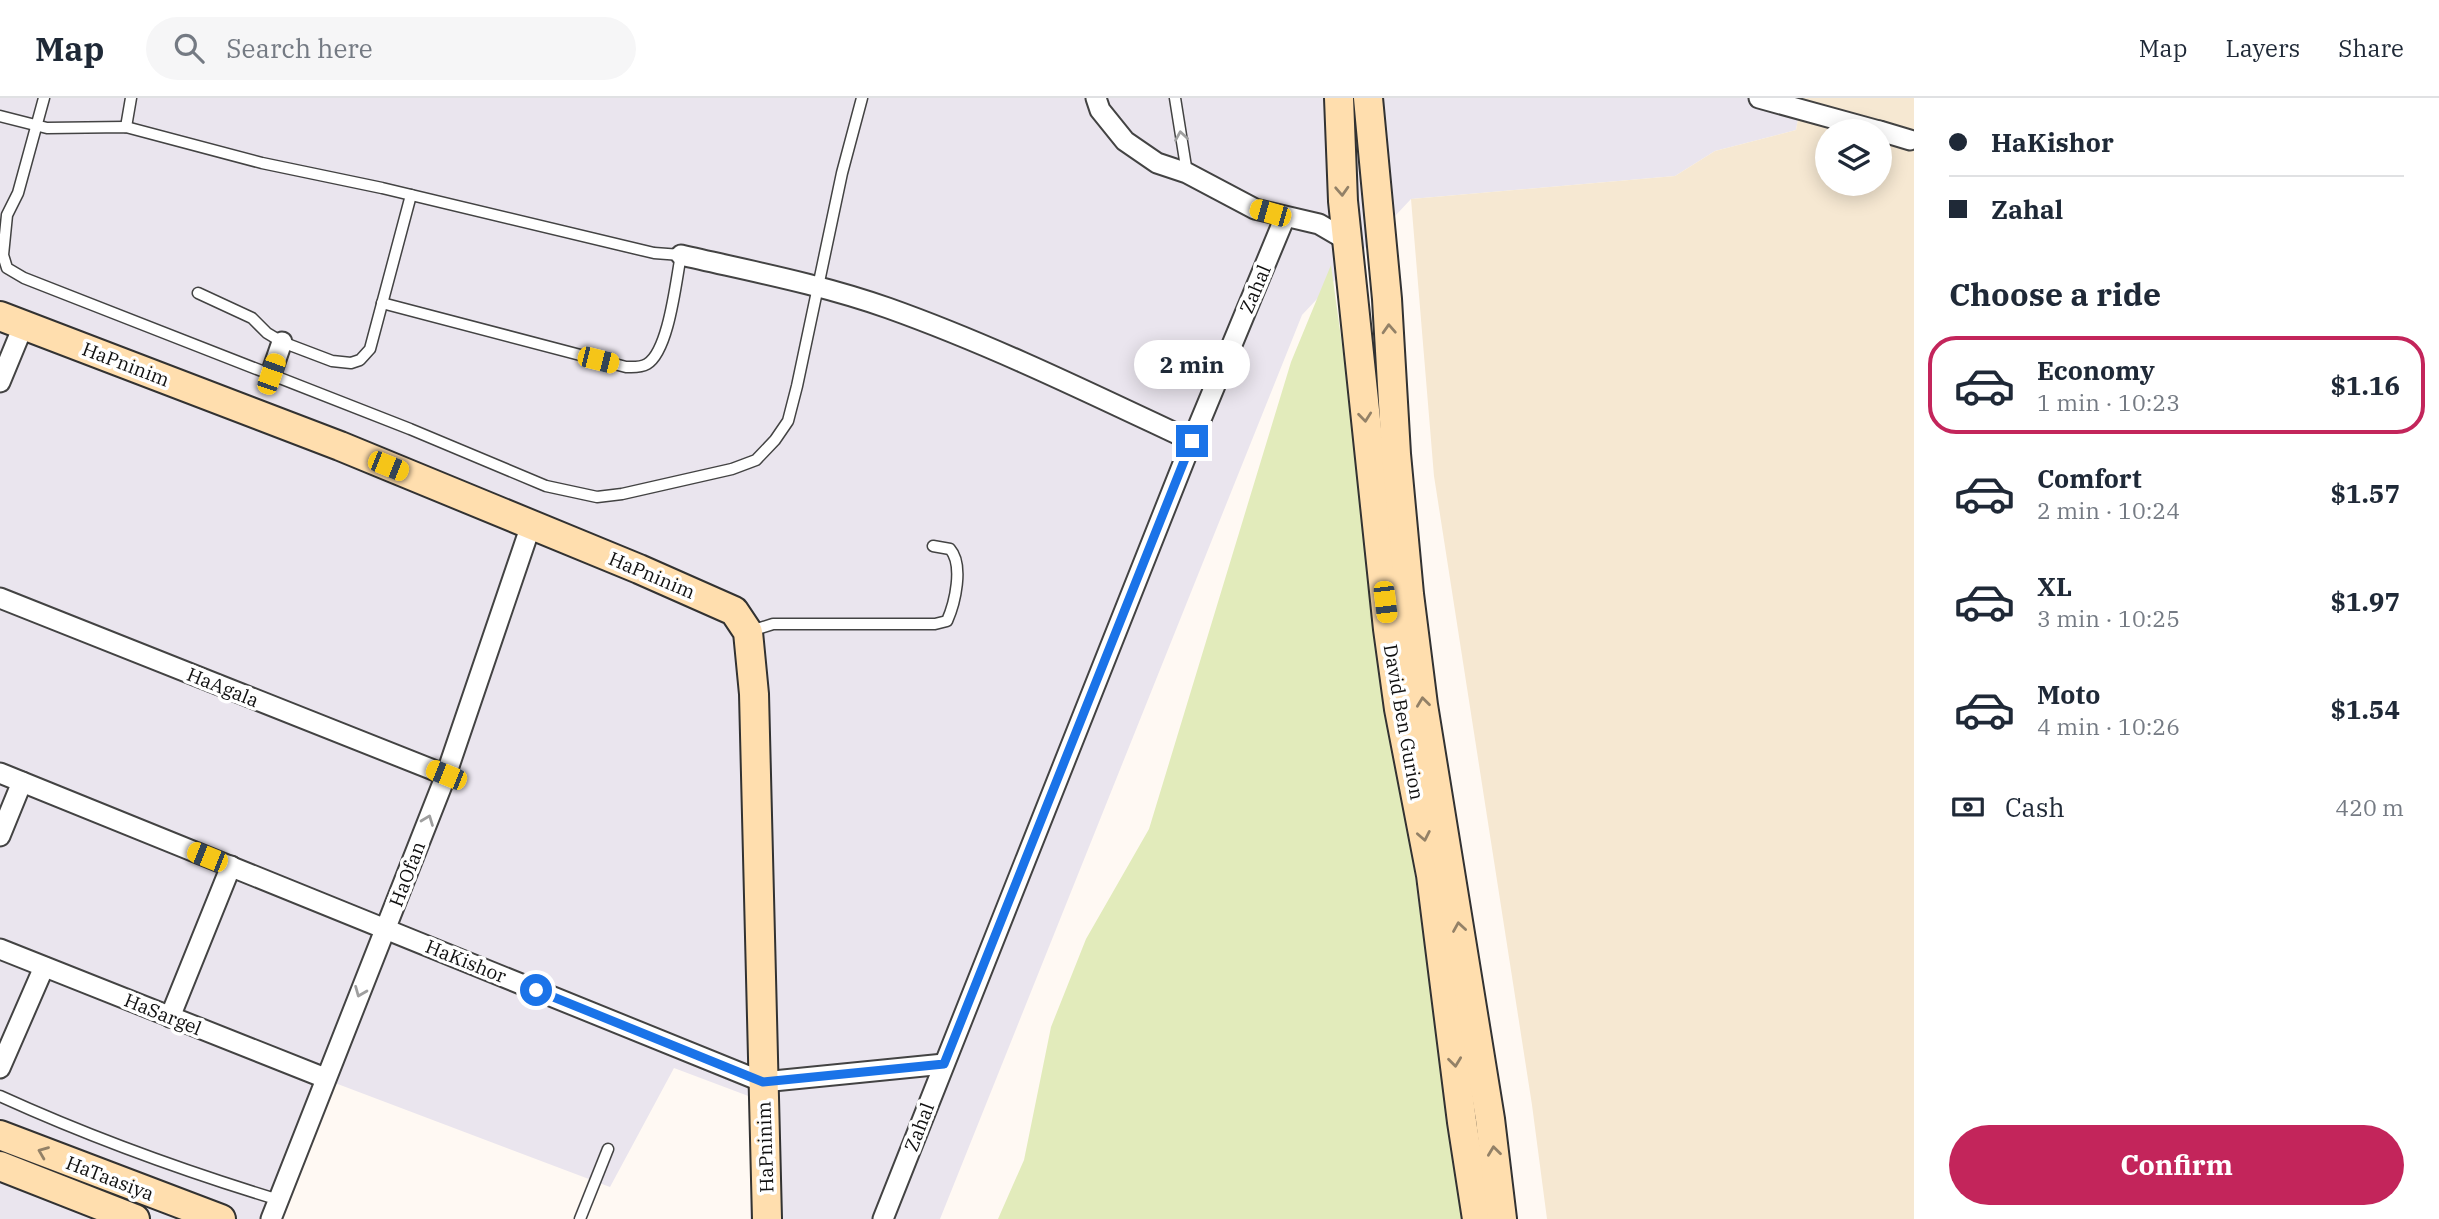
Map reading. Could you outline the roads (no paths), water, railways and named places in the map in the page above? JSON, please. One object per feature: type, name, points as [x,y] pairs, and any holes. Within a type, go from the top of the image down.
[{"type":"main road","points":[[1326,98],[1341,156]]},
{"type":"main road","name":"David Ben Gurion","points":[[1339,98],[1350,269],[1388,629],[1399,709],[1431,874],[1462,1122],[1478,1219]]},
{"type":"main road","name":"David Ben Gurion","points":[[1368,98],[1387,299],[1396,454],[1409,594],[1423,705],[1490,1118],[1503,1219]]},
{"type":"main road","points":[[1370,129],[1382,112],[1386,98]]},
{"type":"main road","name":"HaPninim","points":[[12,320],[340,446],[734,611],[748,632],[754,695],[767,1219]]},
{"type":"main road","name":"HaTaasiya","points":[[0,1135],[221,1219]]},
{"type":"main road","name":"HaTaasiya","points":[[0,1166],[135,1219]]},
{"type":"street","points":[[1096,98],[1100,110],[1125,141],[1157,163],[1187,173],[1255,209],[1319,224],[1343,238],[1350,269]]},
{"type":"street","points":[[1759,98],[1835,119]]},
{"type":"street","points":[[1892,135],[1910,140]]},
{"type":"street","name":"Zahal","points":[[883,1219],[1192,441],[1285,217]]},
{"type":"street","points":[[681,255],[818,286],[889,309],[1029,365],[1192,441]]},
{"type":"street","points":[[0,382],[12,320]]},
{"type":"street","points":[[271,374],[282,342]]},
{"type":"street","name":"HaOfan","points":[[271,1219],[446,775],[531,525]]},
{"type":"street","name":"HaAgala","points":[[0,598],[446,775]]},
{"type":"street","name":"HaKishor","points":[[0,773],[763,1082],[944,1064]]},
{"type":"street","points":[[0,836],[22,782]]},
{"type":"street","points":[[170,1017],[231,866]]},
{"type":"street","name":"HaSargel","points":[[0,949],[325,1078]]},
{"type":"street","points":[[0,1068],[44,967]]},
{"type":"lane","points":[[44,98],[18,193],[7,215],[3,255],[7,268],[24,278],[410,429],[546,486],[597,497],[622,494],[732,469],[756,460],[788,421],[842,173],[862,98]]},
{"type":"lane","points":[[126,127],[131,98]]},
{"type":"lane","points":[[1175,98],[1187,173]]},
{"type":"lane","points":[[0,116],[47,128],[126,127],[262,163],[411,195],[654,253],[681,255],[658,353],[649,363],[638,368],[382,303]]},
{"type":"lane","points":[[198,293],[252,317],[267,334],[282,342],[332,361],[351,363],[360,360],[370,349],[411,195]]},
{"type":"lane","points":[[748,632],[773,624],[936,624],[947,621],[952,610],[956,556],[950,549],[933,546]]},
{"type":"lane","points":[[0,1096],[200,1177],[279,1200]]},
{"type":"lane","points":[[580,1219],[608,1149]]}]
